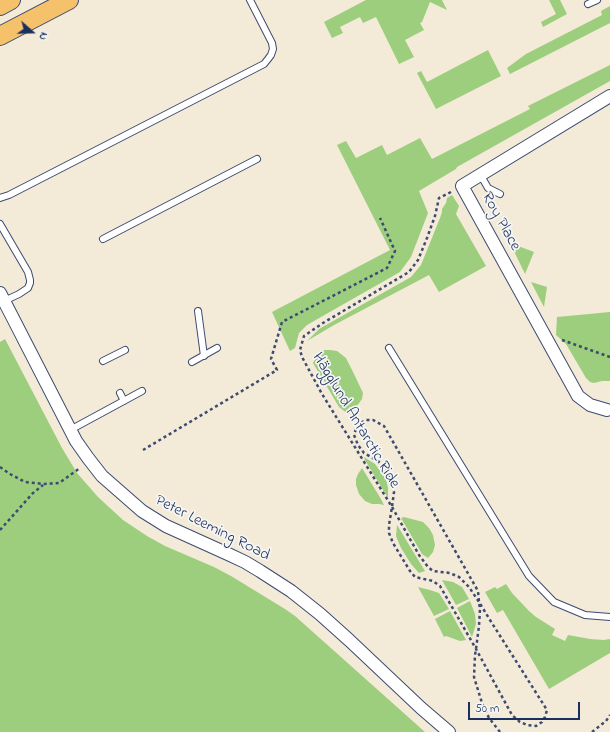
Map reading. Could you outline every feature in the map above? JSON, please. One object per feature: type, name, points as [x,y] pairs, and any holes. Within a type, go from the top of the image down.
[{"type":"main road","points":[[0,6],[11,0]]},
{"type":"main road","points":[[0,36],[69,0]]},
{"type":"street","name":"Roy Place","points":[[607,410],[590,405],[578,396],[462,186],[610,96]]},
{"type":"street","name":"Peter Leeming Road","points":[[3,302],[76,441],[90,462],[102,476],[142,511],[166,526],[245,562],[291,591],[320,614],[449,732]]},
{"type":"lane","points":[[0,198],[9,195],[264,64],[273,50],[272,43],[250,0]]},
{"type":"lane","points":[[588,4],[597,0]]},
{"type":"lane","points":[[103,239],[257,159]]},
{"type":"lane","points":[[480,174],[488,188],[500,194]]},
{"type":"lane","points":[[0,204],[9,195]]},
{"type":"lane","points":[[0,224],[28,272],[30,283],[28,288],[3,302]]},
{"type":"lane","points":[[198,311],[204,356]]},
{"type":"lane","points":[[192,362],[218,348]]},
{"type":"lane","points":[[389,348],[529,576],[554,602],[585,615],[610,617]]},
{"type":"lane","points":[[103,361],[125,350]]},
{"type":"lane","points":[[70,430],[142,391]]},
{"type":"lane","points":[[120,393],[124,401]]},
{"type":"path","name":"Hägglund Antarctic Ride","points":[[462,186],[439,198],[435,216],[427,238],[418,260],[409,272],[322,323],[304,336],[300,350],[302,357],[322,394],[392,507],[419,555],[433,571],[450,573],[459,577],[469,587],[479,602],[547,710],[542,722],[536,726],[527,725],[520,722],[512,715],[476,649],[440,586],[433,581],[415,577],[410,571],[388,533],[392,507],[394,492],[391,479],[387,470],[378,461],[364,453],[358,445],[354,435],[357,426],[365,420],[373,420],[384,426],[478,591],[479,602],[480,609],[479,626],[476,649],[474,677],[482,703],[489,718],[500,732]]},
{"type":"path","points":[[143,450],[278,370],[271,359],[282,322],[387,268],[395,251],[380,218]]},
{"type":"path","points":[[543,333],[610,357]]},
{"type":"path","points":[[0,467],[25,482],[44,484],[59,483],[90,462]]},
{"type":"path","points":[[0,530],[33,493],[44,484]]},
{"type":"path","points":[[592,732],[606,721],[610,715]]},
{"type":"green space","points":[[366,0],[442,0],[447,10],[430,2],[422,22],[420,23],[424,30],[405,40],[414,57],[399,64],[376,17],[363,23],[360,17],[340,27],[343,33],[332,38],[324,22]]},
{"type":"green space","points":[[549,0],[560,0],[567,14],[543,27],[541,22],[556,14]]},
{"type":"green space","points":[[610,6],[610,23],[510,74],[507,68],[526,54],[602,15],[601,11]]},
{"type":"green space","points":[[488,50],[501,76],[436,109],[417,73],[421,71],[427,82]]},
{"type":"green space","points":[[610,65],[610,81],[457,167],[419,191],[428,213],[411,257],[400,272],[307,325],[299,333],[295,348],[290,351],[272,312],[390,250],[337,145],[346,141],[356,158],[382,145],[387,155],[420,138],[432,159],[530,109],[528,106]]},
{"type":"green space","points":[[452,195],[459,206],[456,214],[486,266],[439,292],[429,275],[334,325],[307,341],[319,329],[411,277],[421,265],[440,218],[442,209],[447,198]]},
{"type":"green space","points":[[510,243],[534,252],[525,274]]},
{"type":"green space","points":[[531,282],[547,287],[544,307]]},
{"type":"green space","points":[[610,312],[610,381],[590,382],[586,378],[566,344],[556,335],[557,317]]},
{"type":"green space","points":[[5,339],[62,448],[77,473],[98,497],[123,520],[147,536],[165,546],[231,576],[295,616],[425,732],[0,732],[0,342]]},
{"type":"green space","points":[[322,350],[337,351],[346,358],[355,376],[363,393],[362,399],[352,413],[348,414],[339,407],[313,363],[317,355]]},
{"type":"green space","points":[[364,457],[375,464],[386,479],[388,498],[365,460]]},
{"type":"green space","points":[[362,468],[384,505],[372,504],[365,501],[359,494],[356,479]]},
{"type":"green space","points":[[404,517],[423,522],[429,528],[433,535],[435,545],[433,552],[428,558],[422,554],[401,518]]},
{"type":"green space","points":[[397,525],[425,571],[419,573],[411,564],[401,548],[396,536]]},
{"type":"green space","points":[[442,580],[453,582],[462,587],[469,599],[456,605]]},
{"type":"green space","points":[[506,584],[512,593],[529,611],[555,629],[552,635],[565,641],[568,635],[590,639],[610,639],[610,653],[549,689],[503,610],[497,613],[485,592],[495,587],[497,589]]},
{"type":"green space","points":[[418,587],[439,593],[449,609],[434,616]]},
{"type":"green space","points":[[470,601],[475,614],[476,624],[472,637],[457,608]]},
{"type":"green space","points":[[450,611],[466,640],[460,641],[446,636],[444,637],[435,619]]}]
